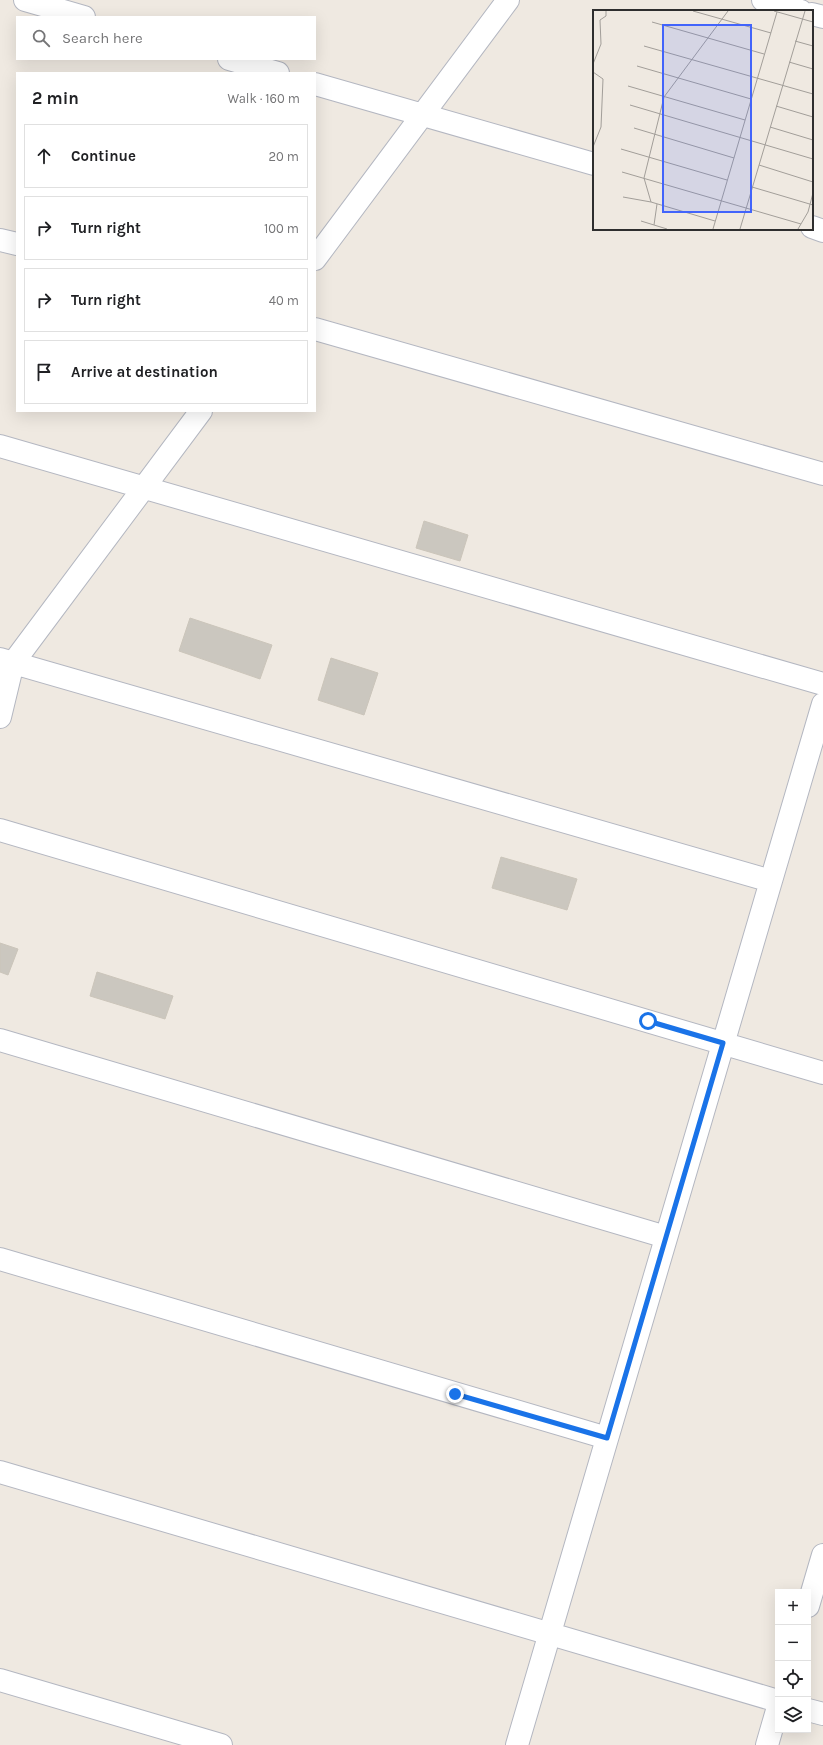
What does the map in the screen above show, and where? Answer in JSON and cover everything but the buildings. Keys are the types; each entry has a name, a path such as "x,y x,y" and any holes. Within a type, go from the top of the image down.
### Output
{"street":[{"path":"25,0 81,16"},
{"path":"316,258 508,0"},
{"path":"763,0 798,10"},
{"path":"813,14 823,17"},
{"path":"232,60 274,72"},
{"path":"316,84 593,164"},
{"path":"813,227 823,230"},
{"path":"0,240 16,244"},
{"path":"316,329 823,474"},
{"path":"0,717 7,661 200,412"},
{"path":"0,446 823,684"},
{"path":"7,661 771,881"},
{"path":"516,1745 823,704"},
{"path":"0,830 823,1073"},
{"path":"0,1040 666,1237"},
{"path":"0,1258 607,1438"},
{"path":"0,1472 775,1700"},
{"path":"811,1596 823,1555"},
{"path":"0,1680 221,1745"},
{"path":"811,1711 823,1714"},
{"path":"767,1745 775,1717"}],"route":[{"path":"455,1394 607,1438 723,1043 648,1021"}]}
